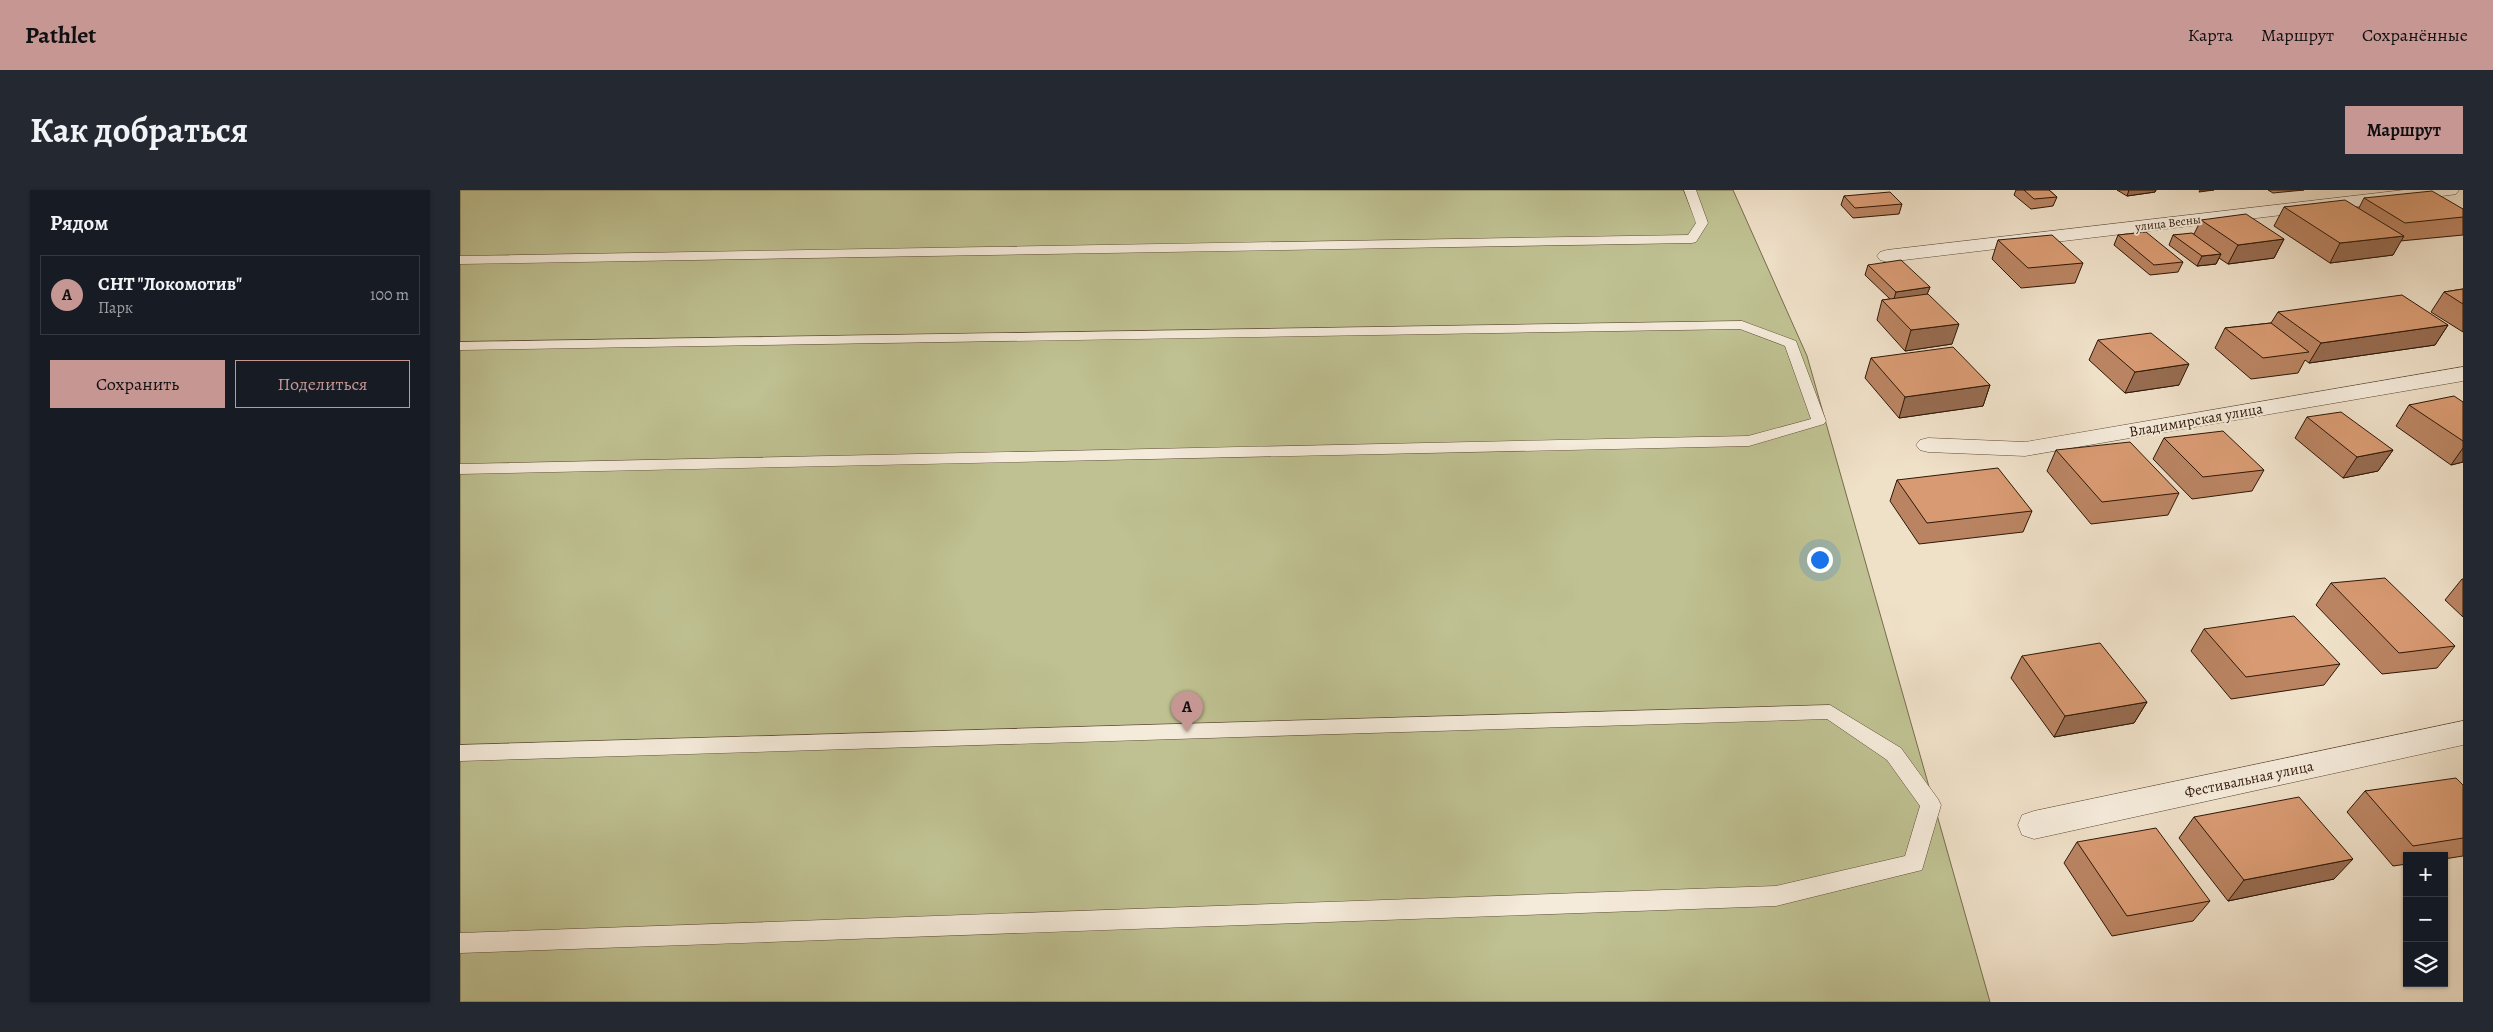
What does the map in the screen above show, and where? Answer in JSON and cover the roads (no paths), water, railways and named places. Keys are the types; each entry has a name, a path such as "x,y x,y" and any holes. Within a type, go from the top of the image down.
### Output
{"street":[{"path":"2449,190 2463,198"},
{"name":"улица Весны","path":"1887,256 2449,190"},
{"name":"Владимирская улица","path":"1928,445 2025,449 2463,374"},
{"name":"Фестивальная улица","path":"2034,825 2463,733"}],"lane":[{"path":"460,260 1692,239 1702,223 1690,190"},
{"path":"460,346 1742,325 1791,344 1819,421 1750,441 460,469"},
{"path":"460,752 1830,712 1894,754 1932,805 1914,863 1776,896 460,943"}],"place":[{"name":"СНТ \"Локомотив\"","path":"1187,732"}]}
